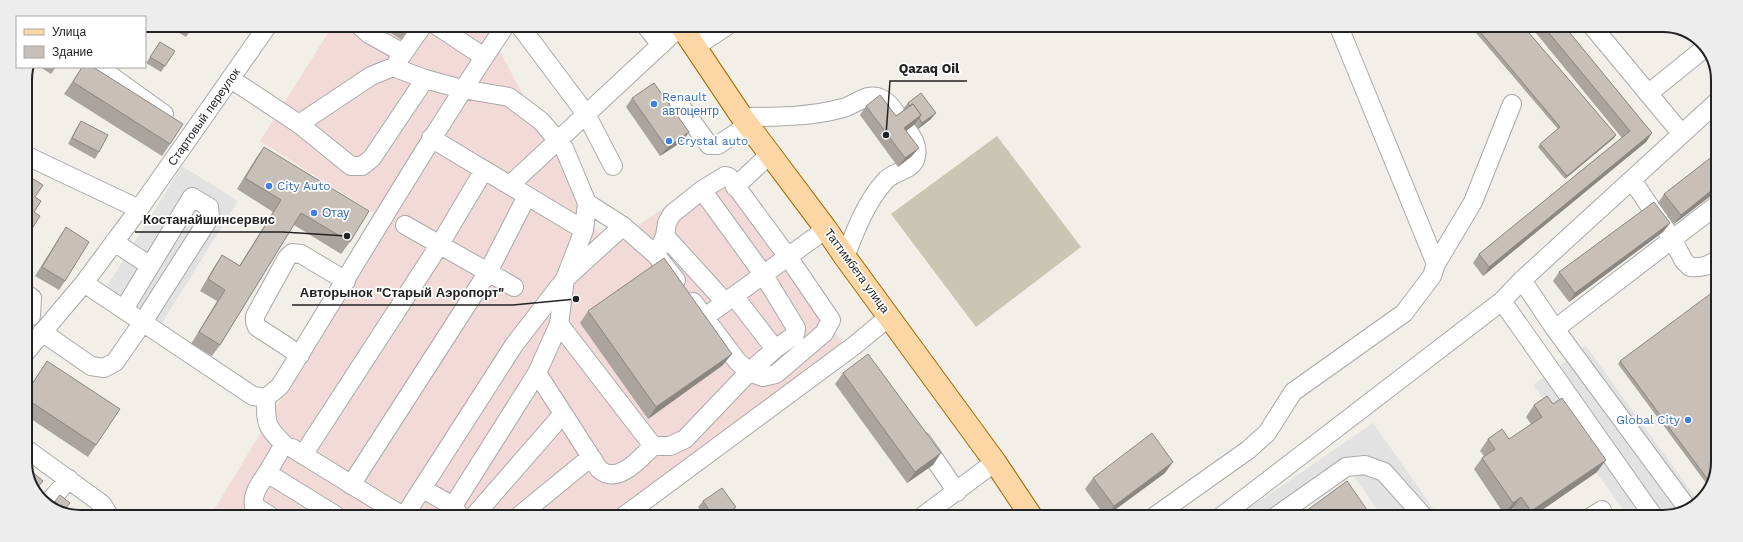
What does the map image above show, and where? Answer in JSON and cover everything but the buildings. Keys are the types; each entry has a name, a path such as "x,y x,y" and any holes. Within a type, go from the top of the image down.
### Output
{"main road":[{"name":"Таттимбета улица","path":"685,32 744,121 890,316 995,462 1027,510"}],"street":[{"name":"Стартовый переулок","path":"32,344 84,283 139,209 232,79 263,32"},
{"path":"367,32 398,60 425,79 509,97 541,121 564,148 587,204 584,230 565,279 559,324 537,373 457,510"},
{"path":"299,124 371,76 398,60 418,32"},
{"path":"446,32 484,57"},
{"path":"84,283 253,396 266,398 280,386 300,355 462,88 501,32"},
{"path":"524,32 586,114 613,166"},
{"path":"651,32 661,45"},
{"path":"510,186 675,32"},
{"path":"695,47 718,32"},
{"path":"1340,32 1436,264"},
{"path":"1597,32 1681,133"},
{"path":"1649,93 1701,51"},
{"path":"100,68 193,134"},
{"path":"232,79 299,124 350,166 362,166 372,158 425,79"},
{"path":"679,104 709,145 718,146 744,121 823,112 844,108 868,97 880,97 893,109 917,147 915,159 912,165 887,178 875,192 845,257"},
{"path":"1163,510 1248,450 1267,433 1275,423 1284,404 1293,392 1302,384 1404,313 1432,276 1436,264 1473,202 1512,104"},
{"path":"1230,510 1502,301 1522,280 1711,107"},
{"path":"431,138 584,230"},
{"path":"735,187 770,154"},
{"path":"32,158 139,209"},
{"path":"302,455 440,244 484,170"},
{"path":"587,204 623,226 656,255 705,317 737,361 749,372 763,377 776,374 824,332 831,320 788,256 729,177 725,176 702,190 672,214 667,222 665,236 656,255"},
{"path":"1632,180 1672,239 1684,261 1690,267 1699,268 1711,264"},
{"path":"537,373 600,470 611,474 620,473 630,467 653,446 670,446 684,439 749,372 775,349 791,339 797,332 763,274 702,190"},
{"path":"351,485 488,272 527,196"},
{"path":"32,318 45,330 91,366 104,368 115,362 143,322 210,217 209,207 192,197 149,265 124,309"},
{"path":"1555,329 1711,210"},
{"path":"405,225 514,287"},
{"path":"409,510 514,345 565,279 623,226"},
{"path":"705,317 826,229"},
{"path":"665,236 729,299 775,349"},
{"path":"114,242 149,265"},
{"path":"300,355 257,327 255,322 256,316 287,258 292,253 300,254 346,281"},
{"path":"1522,280 1555,329 1685,505"},
{"path":"1502,301 1649,510"},
{"path":"632,510 697,461 860,351 890,316"},
{"path":"559,324 653,446"},
{"path":"266,398 267,424 272,432 284,444 392,510"},
{"path":"479,510 564,414"},
{"path":"913,428 957,492"},
{"path":"684,439 697,461"},
{"path":"261,510 254,506 254,495 284,444"},
{"path":"32,453 102,504 106,510"},
{"path":"526,510 591,457"},
{"path":"932,510 995,462"},
{"path":"1284,510 1346,467 1365,465 1384,472 1418,510"},
{"path":"267,473 327,510"},
{"path":"51,500 69,479"},
{"path":"423,489 454,510"}],"shaded area":[{"path":"329,32 511,32 499,50 606,248 715,172 848,350 624,510 214,510 388,222 260,141"},
{"path":"997,136 1081,247 976,327 891,214"},
{"path":"182,166 238,201 162,323 106,288"},
{"path":"1586,346 1695,497 1687,504 1669,510 1623,510 1533,385"},
{"path":"1373,423 1434,510 1377,510 1351,472 1296,510 1247,510"}],"place":[{"name":"Renault автоцентр","path":"654,104"},
{"name":"Qazaq Oil","path":"886,135"},
{"name":"Crystal auto","path":"669,141"},
{"name":"City Auto","path":"269,186"},
{"name":"Отау","path":"314,213"},
{"name":"Костанайшинсервис","path":"347,236"},
{"name":"Авторынок \"Старый Аэропорт\"","path":"576,299"},
{"name":"Global City","path":"1688,420"}]}
